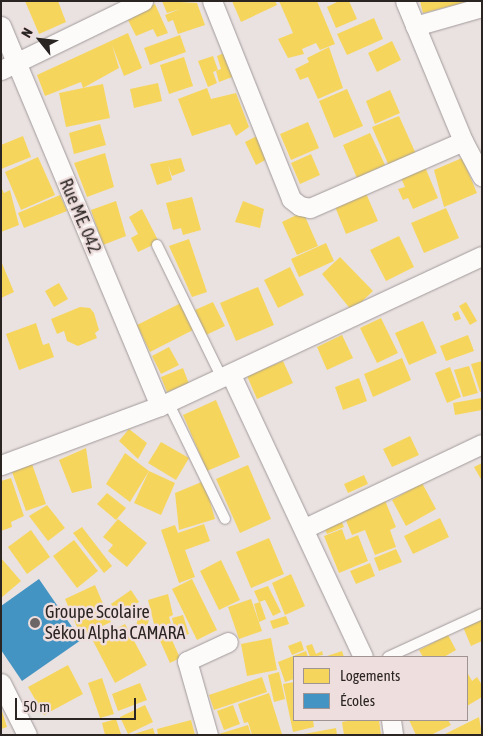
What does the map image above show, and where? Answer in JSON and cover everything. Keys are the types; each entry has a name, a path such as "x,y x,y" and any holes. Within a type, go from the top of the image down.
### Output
{"street":[{"path":"9,67 143,1"},
{"path":"212,1 291,199 300,206 310,208 463,141"},
{"path":"405,1 463,141 482,176"},
{"path":"415,26 482,6"},
{"name":"Rue ME. 042","path":"1,26 9,67 164,404"},
{"path":"1,465 164,404 482,256"},
{"path":"227,376 305,528 363,656"},
{"path":"305,528 482,444"},
{"path":"208,735 187,661 228,642"},
{"path":"1,683 27,735"},
{"path":"391,721 393,735"}],"lane":[{"path":"157,245 227,376"},
{"path":"164,404 225,519"},
{"path":"390,656 482,614"}],"building: Logements":[{"path":"25,1 58,1 66,22 39,34"},
{"path":"162,1 197,3 205,25 178,34 173,20 168,22 165,15 180,9 167,13"},
{"path":"232,1 275,1 277,5 241,22"},
{"path":"279,1 317,1 335,44 320,50 316,43 302,49 304,54 288,58 278,39 293,33"},
{"path":"339,1 349,1 357,19 336,28 327,7"},
{"path":"420,1 466,1 466,2 423,13"},
{"path":"155,4 168,33 157,37 153,29 136,36 128,20 133,18 132,15"},
{"path":"374,18 383,39 347,55 337,34"},
{"path":"128,33 142,68 124,76 112,45 119,68 83,88 81,82 45,96 37,75"},
{"path":"180,35 186,52 150,65 144,48"},
{"path":"392,41 401,60 377,72 368,53"},
{"path":"329,47 343,88 318,99 308,77 300,80 295,69 309,62 307,58"},
{"path":"227,52 235,76 219,82 216,71 221,69 217,56"},
{"path":"213,56 218,70 213,72 217,83 208,87 198,61"},
{"path":"184,57 193,86 169,94 160,65"},
{"path":"158,83 162,101 134,108 130,89"},
{"path":"103,84 110,118 66,127 59,93"},
{"path":"207,88 211,99 236,93 249,127 236,136 230,124 192,136 178,99"},
{"path":"347,89 363,126 334,138 319,101"},
{"path":"390,90 400,113 375,124 366,101"},
{"path":"399,116 416,154 389,166 372,127"},
{"path":"308,122 319,148 291,160 280,134"},
{"path":"100,124 106,145 74,154 69,133"},
{"path":"370,133 385,165 357,178 343,145"},
{"path":"259,135 271,157 256,165 245,142"},
{"path":"23,136 31,157 1,169 1,145"},
{"path":"105,153 114,187 87,197 74,163"},
{"path":"311,154 320,175 300,184 291,163"},
{"path":"38,157 55,195 21,210 5,172"},
{"path":"181,158 185,171 172,176 168,165 172,180 157,185 150,164"},
{"path":"462,158 477,193 444,207 434,170"},
{"path":"425,167 438,198 413,209 408,198 403,200 398,189 405,187 401,178"},
{"path":"1,187 4,193 10,190 19,225 1,232"},
{"path":"365,191 378,221 346,234 334,204"},
{"path":"60,195 67,211 24,228 18,213"},
{"path":"192,197 201,230 183,235 181,228 173,230 166,203"},
{"path":"116,201 126,236 103,245 91,210"},
{"path":"243,201 264,209 260,228 235,222"},
{"path":"446,208 459,238 424,253 411,223"},
{"path":"142,209 159,242 138,252 131,238 138,234 129,217"},
{"path":"303,212 318,246 297,255 282,222"},
{"path":"399,236 414,267 386,281 370,250"},
{"path":"189,239 207,292 192,297 169,246"},
{"path":"326,243 334,261 299,277 291,259"},
{"path":"340,257 373,291 352,311 322,274"},
{"path":"1,261 14,292 1,298"},
{"path":"290,267 304,295 278,308 264,280"},
{"path":"59,283 68,299 54,307 45,291"},
{"path":"258,287 274,325 236,341 220,303"},
{"path":"213,302 225,326 206,335 195,310"},
{"path":"466,302 477,321 470,325 459,306"},
{"path":"181,303 195,329 150,352 137,325"},
{"path":"80,307 90,308 94,313 99,330 95,333 97,338 78,346 67,341 64,331 57,334 51,319"},
{"path":"458,311 461,319 455,321 452,314"},
{"path":"381,318 398,353 377,363 360,328"},
{"path":"423,321 437,353 409,365 395,333"},
{"path":"36,323 43,345 49,343 54,357 19,370 6,334"},
{"path":"342,335 353,358 327,370 317,347"},
{"path":"468,335 474,351 446,361 440,346"},
{"path":"169,347 179,365 161,374 152,356"},
{"path":"402,358 411,380 373,397 364,374"},
{"path":"283,361 293,383 257,399 247,376"},
{"path":"482,361 482,391 480,392 471,364"},
{"path":"469,366 478,393 463,397 454,370"},
{"path":"450,367 461,397 447,403 435,373"},
{"path":"183,368 189,384 167,392 161,377"},
{"path":"359,378 367,401 343,410 335,387"},
{"path":"481,398 482,410 455,415 453,403"},
{"path":"216,400 240,457 207,471 183,415"},
{"path":"129,429 147,443 138,459 119,441"},
{"path":"410,436 419,455 392,467 383,449"},
{"path":"161,442 189,458 176,480 148,463"},
{"path":"86,448 92,488 72,493 59,460"},
{"path":"125,453 149,471 130,502 106,484"},
{"path":"482,463 482,481 474,467"},
{"path":"32,464 46,504 26,511 12,472"},
{"path":"248,465 271,519 240,533 216,479"},
{"path":"149,471 175,483 161,515 134,503"},
{"path":"364,475 368,484 348,493 344,484"},
{"path":"11,478 24,516 11,522 12,527 1,531 1,481"},
{"path":"204,481 215,519 179,530 175,493"},
{"path":"422,483 436,509 406,526 392,500"},
{"path":"107,493 126,508 116,520 97,504"},
{"path":"384,498 396,527 390,530 396,547 375,555 365,530 352,535 345,518"},
{"path":"47,505 65,528 48,541 29,516"},
{"path":"339,515 344,527 327,534 322,522"},
{"path":"440,518 449,537 413,554 404,536"},
{"path":"118,519 147,543 127,567 108,551 113,545 103,537"},
{"path":"204,524 210,541 185,550 195,577 179,583 161,530 175,525 178,533"},
{"path":"82,527 112,566 104,573 73,533"},
{"path":"342,529 346,540 358,535 368,561 339,573 324,536"},
{"path":"31,530 50,557 27,574 8,547"},
{"path":"269,538 284,574 251,588 236,552"},
{"path":"74,540 98,571 77,588 53,556"},
{"path":"396,549 402,562 379,571 374,558"},
{"path":"1,558 21,581 1,598"},
{"path":"221,560 240,600 219,610 200,571"},
{"path":"370,563 375,576 356,584 350,571"},
{"path":"291,574 305,606 285,615 272,583"},
{"path":"192,579 217,630 197,640 172,589"},
{"path":"95,585 111,622 81,636 65,599"},
{"path":"268,586 281,612 273,616 265,600 259,602 254,591"},
{"path":"131,590 139,602 119,615 111,604"},
{"path":"168,594 173,615 169,617 171,624 155,628 148,600"},
{"path":"251,599 262,631 239,639 228,607"},
{"path":"260,602 266,619 259,622 254,604"},
{"path":"139,612 150,613 147,629 136,627"},
{"path":"183,615 189,634 177,638 172,618"},
{"path":"286,616 289,624 273,629 270,621"},
{"path":"482,620 482,641 471,646 463,627"},
{"path":"125,624 147,665 115,683 93,641"},
{"path":"167,629 180,658 170,663 157,634"},
{"path":"448,635 456,650 446,656 422,656 419,650"},
{"path":"271,638 277,670 247,676 241,644"},
{"path":"301,641 304,650 292,655 288,646"},
{"path":"312,644 316,654 322,651 323,655 310,656 306,646"},
{"path":"306,651 308,656 293,656"},
{"path":"342,651 344,656 327,656"},
{"path":"293,656 293,679 285,682 278,662"},
{"path":"68,665 83,694 44,715 28,687"},
{"path":"279,672 285,699 274,702 268,675"},
{"path":"468,674 472,681 477,677 482,685 482,697 468,705"},
{"path":"262,677 267,692 214,710 209,695"},
{"path":"102,678 114,714 100,718 88,683"},
{"path":"293,682 293,721 313,721 314,727 293,732 283,684"},
{"path":"140,683 147,700 118,711 112,694"},
{"path":"269,693 282,734 252,735 248,722 244,723 238,704"},
{"path":"145,705 153,722 128,734 120,717"},
{"path":"233,705 240,724 224,730 217,711"},
{"path":"1,708 7,727 1,729"},
{"path":"479,717 482,735 443,735"},
{"path":"116,719 121,734 105,735 102,723"},
{"path":"191,720 195,735 158,735 157,729"},
{"path":"379,721 381,735 344,735 342,722"},
{"path":"409,721 449,721 451,725 431,735 416,735"},
{"path":"248,725 251,735 219,735 219,734"},
{"path":"153,728 155,735 134,735 134,734"},
{"path":"336,728 337,735 304,735 304,734"}],"building: Écoles":[{"name":"Groupe Scolaire Sékou Alpha CAMARA","path":"39,579 81,640 22,681 1,650 1,606"}],"place":[{"name":"Groupe Scolaire Sékou Alpha CAMARA","path":"35,623"}]}
